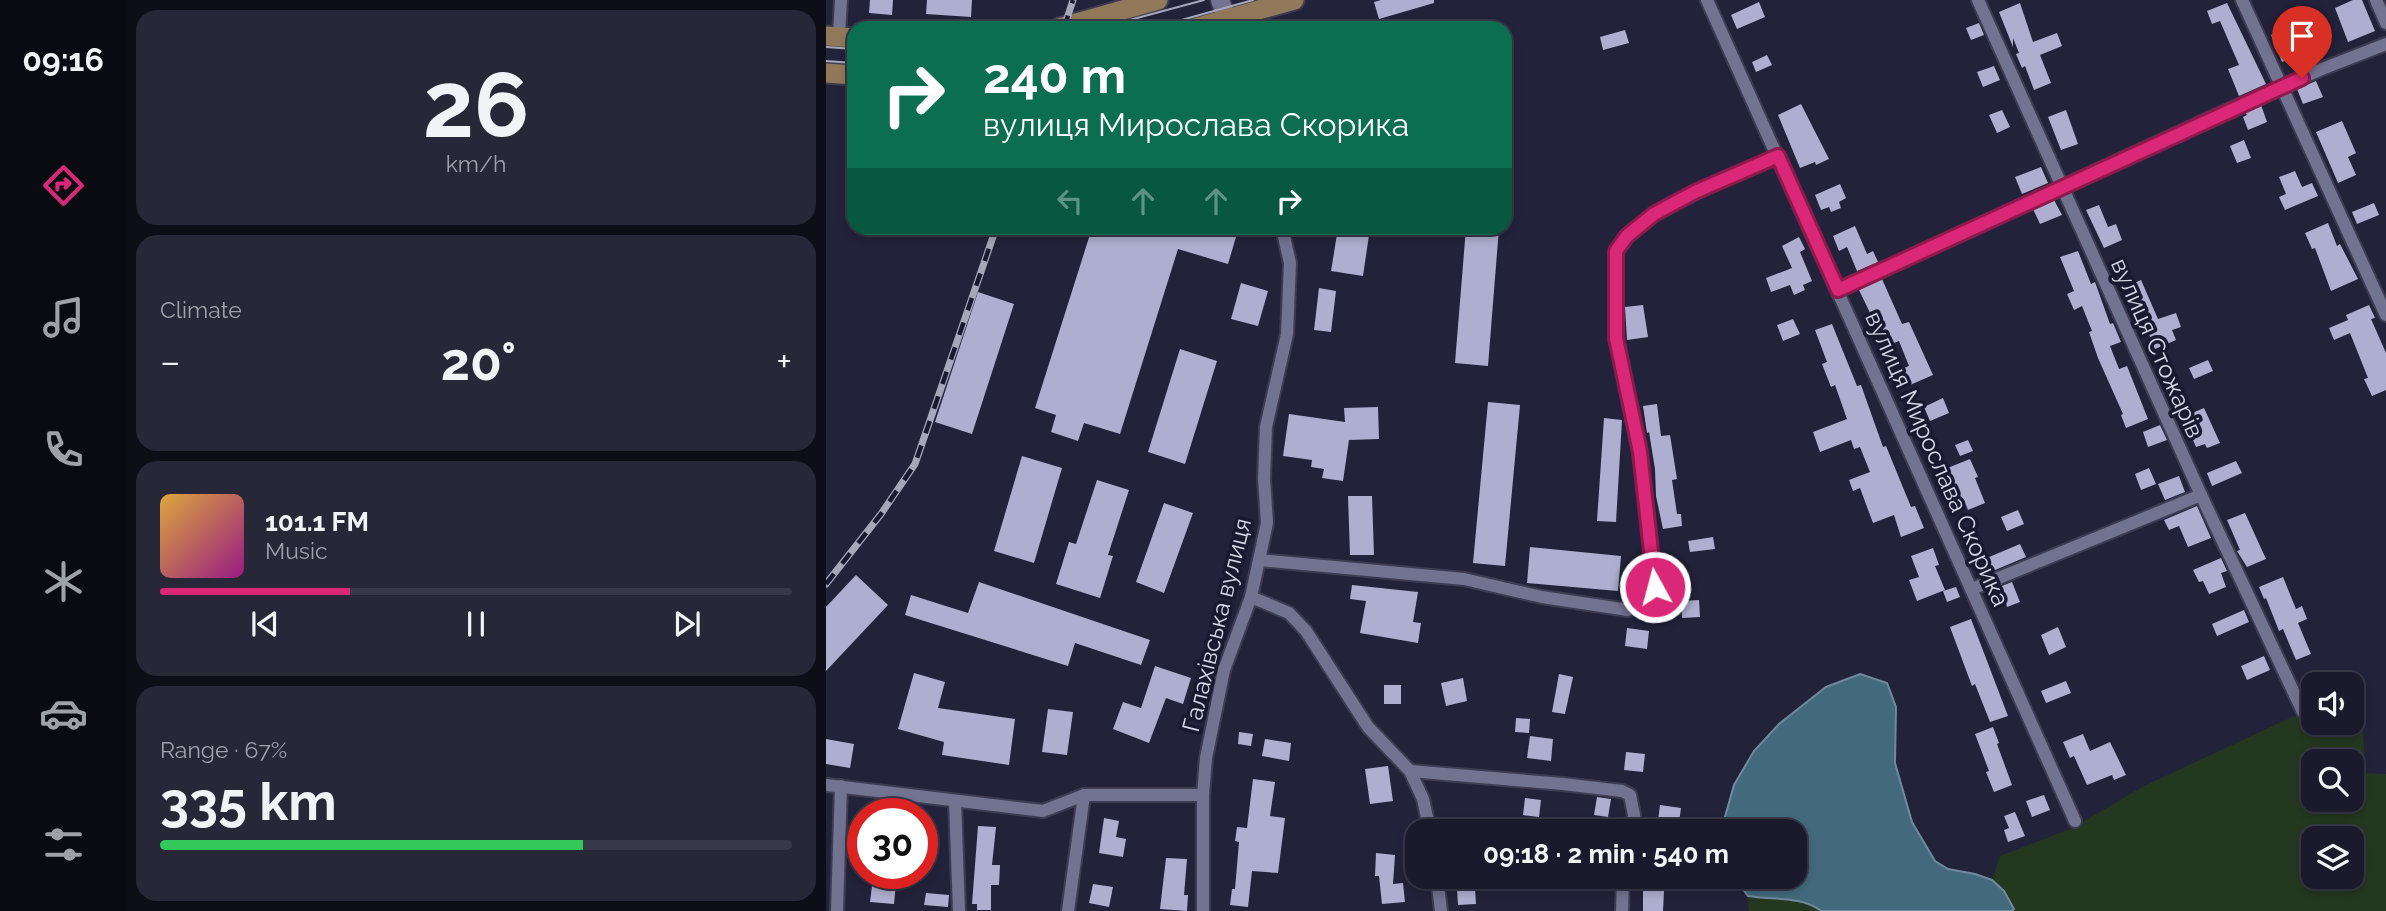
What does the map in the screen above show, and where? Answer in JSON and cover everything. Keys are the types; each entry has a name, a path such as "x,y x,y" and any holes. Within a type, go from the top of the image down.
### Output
{"main road":[{"path":"1084,21 1158,0"},
{"path":"1220,0 1228,21"},
{"path":"1237,21 1294,0"},
{"path":"826,73 847,74"}],"street":[{"path":"840,37 841,0"},
{"name":"вулиця Мирослава Скорика","path":"1707,0 2076,821"},
{"name":"вулиця Стожарів","path":"1978,0 2061,188 2301,710"},
{"path":"2242,0 2386,315"},
{"path":"2375,0 2386,23"},
{"path":"1838,290 2322,69 2386,44"},
{"path":"1259,559 1464,579 1542,597 1628,610 1646,603 1655,587 1640,452 1616,338 1616,251 1627,236 1654,214 1695,192 1778,156"},
{"name":"Галахівська вулиця","path":"1203,911 1203,795 1206,758 1224,670 1251,597 1267,523 1264,478 1266,427 1287,334 1290,263 1284,235"},
{"path":"1972,589 2201,495"},
{"path":"1251,597 1289,613 1306,631 1368,727 1410,771 1423,799 1427,819"},
{"path":"1410,771 1622,791 1630,795 1632,819"},
{"path":"826,785 1043,811 1084,795 1203,795"},
{"path":"837,911 841,786"},
{"path":"1068,911 1084,795"},
{"path":"956,801 959,911"},
{"path":"1438,889 1441,911"},
{"path":"1622,911 1623,889"}],"green space":[{"path":"2301,713 2301,735 2364,735 2365,773 2386,774 2386,911 2012,911 2014,908 2004,891 1992,880 2000,856 2073,828 2142,787"},
{"path":"1748,896 1796,901 1821,911 1749,911"}],"water":[{"path":"1860,674 1887,683 1896,707 1895,763 1912,822 1935,861 1948,869 1992,880 2004,891 2014,909 2012,911 1821,911 1796,901 1748,896 1743,889 1807,889 1807,819 1724,819 1734,785 1754,751 1779,724 1826,687"}],"building":[{"path":"870,0 893,0 892,15 869,13"},
{"path":"927,0 972,0 971,17 926,14"},
{"path":"1434,0 1434,3 1379,19 1374,2"},
{"path":"2353,0 2362,0 2375,31 2348,42 2335,8"},
{"path":"1759,2 1765,17 1737,29 1731,15"},
{"path":"2020,3 2033,42 2057,33 2062,46 2040,55 2051,83 2034,90 2025,66 2022,68 2016,54 2019,53 2013,38 2013,47 1999,12"},
{"path":"2227,3 2266,84 2239,96 2228,69 2239,65 2220,21 2212,24 2207,11"},
{"path":"2302,22 2313,49 2282,62 2271,35"},
{"path":"1979,23 1984,35 1971,40 1966,28"},
{"path":"1625,30 1629,43 1603,50 1600,37"},
{"path":"1767,55 1772,65 1756,72 1752,62"},
{"path":"1994,66 2000,80 1983,87 1977,72"},
{"path":"2316,81 2323,97 2303,104 2297,89"},
{"path":"1801,104 1829,159 1800,168 1778,115"},
{"path":"2261,105 2267,122 2248,130 2243,117 2247,115 2245,112"},
{"path":"2002,110 2010,127 1997,133 1989,115"},
{"path":"2066,110 2078,144 2061,150 2048,117"},
{"path":"2342,121 2356,153 2348,157 2356,175 2338,183 2316,132"},
{"path":"2244,140 2251,158 2237,163 2230,146"},
{"path":"2041,167 2048,183 2022,194 2015,177"},
{"path":"2295,171 2302,187 2312,183 2318,196 2285,210 2279,197 2286,194 2279,177"},
{"path":"1840,184 1846,198 1839,202 1841,208 1831,212 1829,207 1821,210 1815,195"},
{"path":"2054,200 2062,215 2040,224 2033,209"},
{"path":"2374,203 2379,215 2357,224 2352,212"},
{"path":"2099,205 2108,227 2116,224 2122,240 2104,248 2086,210"},
{"path":"2328,223 2337,246 2340,244 2358,279 2331,291 2315,248 2312,249 2305,233"},
{"path":"1855,226 1867,254 1873,251 1878,262 1857,271 1847,247 1839,251 1833,236"},
{"path":"1090,235 1236,237 1228,264 1178,249 1120,434 1084,423 1078,441 1051,432 1056,415 1035,408"},
{"path":"1337,235 1369,235 1363,276 1331,271"},
{"path":"1465,235 1498,235 1488,366 1455,363"},
{"path":"1799,237 1805,249 1800,252 1812,281 1803,285 1805,290 1794,295 1790,285 1771,292 1766,278 1792,268 1782,246"},
{"path":"2078,251 2091,284 2095,282 2110,324 2113,323 2121,342 2110,346 2119,369 2127,366 2148,419 2126,428 2121,415 2123,414 2098,358 2089,332 2092,331 2082,306 2074,310 2067,294 2074,291 2060,257"},
{"path":"1882,279 1902,324 1909,322 1933,375 1903,388 1896,371 1909,366 1899,341 1886,346 1859,290"},
{"path":"2141,280 2158,319 2176,313 2181,327 2172,330 2176,340 2155,349 2141,315 2135,318 2123,288"},
{"path":"1241,283 1268,291 1258,326 1231,319"},
{"path":"1319,288 1336,291 1331,332 1314,330"},
{"path":"978,292 1014,304 972,434 935,422"},
{"path":"1643,305 1648,337 1627,340 1625,307"},
{"path":"2369,305 2375,318 2371,319 2386,353 2386,390 2372,396 2364,379 2368,378 2350,333 2334,340 2329,328 2348,320 2346,315"},
{"path":"1793,319 1800,334 1783,341 1777,325"},
{"path":"1832,324 1857,386 1861,385 1883,447 1886,446 1911,507 1915,506 1924,528 1901,537 1894,515 1873,523 1860,488 1853,491 1849,480 1870,472 1860,447 1854,449 1851,440 1820,452 1813,432 1847,419 1835,385 1831,387 1822,364 1827,362 1815,330"},
{"path":"1180,349 1217,361 1185,464 1148,452"},
{"path":"2208,360 2213,371 2194,379 2189,368"},
{"path":"1943,398 1949,413 1930,421 1924,407"},
{"path":"1488,402 1520,405 1505,566 1473,563"},
{"path":"1657,404 1661,436 1670,435 1677,479 1672,480 1677,514 1681,514 1682,526 1663,529 1643,406"},
{"path":"1378,407 1379,439 1349,440 1343,481 1322,478 1324,469 1311,467 1312,460 1283,456 1289,414 1345,422 1344,408"},
{"path":"2204,408 2220,443 2207,448 2205,444 2196,447 2183,417"},
{"path":"1604,418 1622,420 1616,522 1597,521"},
{"path":"2160,425 2167,440 2148,447 2143,432"},
{"path":"1968,440 1973,451 1960,456 1955,445"},
{"path":"1022,456 1062,468 1034,563 994,551"},
{"path":"1970,459 1985,503 1968,510 1966,505 1954,510 1940,471"},
{"path":"2236,461 2242,473 2212,486 2207,473"},
{"path":"2149,468 2156,484 2141,490 2135,474"},
{"path":"2179,476 2185,492 2165,500 2158,484"},
{"path":"1097,480 1129,490 1108,555 1113,556 1100,598 1056,584 1069,542 1076,544"},
{"path":"1348,496 1372,496 1374,555 1350,555"},
{"path":"1164,503 1193,513 1164,593 1136,582"},
{"path":"2197,506 2211,538 2188,547 2179,526 2169,530 2164,520"},
{"path":"2018,510 2024,524 2007,531 2001,517"},
{"path":"2245,513 2266,559 2247,567 2237,551 2240,550 2227,520"},
{"path":"1713,537 1715,549 1690,552 1688,541"},
{"path":"2020,544 2026,557 1988,573 1982,560"},
{"path":"1530,547 1621,556 1618,591 1527,583"},
{"path":"1933,548 1939,565 1935,566 1945,590 1917,601 1909,580 1919,577 1911,556"},
{"path":"2221,558 2227,571 2221,573 2226,587 2209,594 2203,581 2199,582 2193,570"},
{"path":"1679,565 1682,586 1663,588 1662,567"},
{"path":"856,575 888,605 826,671 826,607"},
{"path":"2283,577 2296,609 2302,606 2307,619 2298,623 2311,654 2296,660 2283,629 2279,631 2259,587"},
{"path":"979,582 1150,640 1141,665 1075,643 1068,666 905,615 911,595 968,613"},
{"path":"2012,582 2020,602 2007,607 2006,603 2000,606 1994,589"},
{"path":"1352,585 1418,592 1413,622 1421,623 1418,643 1360,633 1366,601 1350,599"},
{"path":"1956,587 1960,597 1947,602 1943,591"},
{"path":"1699,600 1700,617 1682,618 1681,601"},
{"path":"2244,610 2249,622 2217,636 2212,624"},
{"path":"1971,619 2008,716 1990,722 1975,684 1972,686 1950,627"},
{"path":"2058,627 2066,647 2049,655 2041,635"},
{"path":"1627,628 1649,631 1647,649 1625,646"},
{"path":"2264,656 2270,670 2247,680 2241,666"},
{"path":"1155,666 1191,678 1183,704 1166,698 1149,743 1113,729 1123,702 1141,708"},
{"path":"914,673 945,682 938,708 1015,719 1009,765 942,755 944,742 898,729"},
{"path":"1559,674 1573,677 1565,714 1552,712"},
{"path":"1463,678 1467,701 1446,706 1441,683"},
{"path":"2066,681 2071,693 2046,703 2041,691"},
{"path":"1384,685 1401,685 1401,704 1384,704"},
{"path":"1048,709 1073,712 1067,755 1042,752"},
{"path":"1516,718 1530,719 1529,733 1515,732"},
{"path":"1993,727 2012,785 1994,792 1975,734"},
{"path":"1239,732 1253,734 1251,746 1238,744"},
{"path":"2083,734 2090,751 2110,742 2126,775 2114,780 2112,775 2087,785 2074,756 2070,758 2063,742"},
{"path":"1530,736 1553,739 1551,761 1527,758"},
{"path":"826,739 854,744 850,768 826,764"},
{"path":"1265,739 1291,743 1289,761 1262,756"},
{"path":"1626,752 1645,754 1643,772 1624,770"},
{"path":"1388,766 1393,801 1370,804 1365,769"},
{"path":"1253,779 1275,782 1270,816 1285,818 1278,873 1252,871 1248,907 1230,905 1232,889 1235,889 1239,842 1235,841 1237,827 1247,828"},
{"path":"2044,795 2050,810 2032,817 2026,801"},
{"path":"1597,797 1611,799 1608,817 1594,815"},
{"path":"1525,798 1541,800 1539,817 1523,815"},
{"path":"1660,805 1681,808 1680,819 1658,819"},
{"path":"2015,812 2025,836 2008,842 2004,830 2009,828 2004,816"},
{"path":"1104,818 1119,821 1116,837 1126,839 1123,857 1099,853"},
{"path":"978,826 996,827 992,865 1000,865 999,885 991,885 991,910 977,910 977,904 972,904"},
{"path":"1376,853 1395,855 1393,884 1403,883 1405,902 1382,904 1379,876 1375,876"},
{"path":"1166,858 1187,859 1184,895 1188,895 1187,911 1160,909"},
{"path":"1093,884 1113,887 1109,907 1089,903"},
{"path":"872,889 895,889 894,904 870,902"},
{"path":"1457,889 1475,889 1476,904 1458,905"},
{"path":"1643,890 1664,891 1663,911 1643,911"},
{"path":"926,893 949,895 948,907 924,905"}],"tram line":[{"path":"1126,21 1204,0"},
{"path":"1178,21 1253,0"},
{"path":"826,47 847,48"},
{"path":"826,61 847,62"}],"railway":[{"path":"1066,21 1073,0"},
{"path":"826,584 881,514 915,464 994,235"}],"route":[{"path":"1655,587 1640,452 1616,338 1615,275 1616,251 1621,243 1654,214 1695,192 1778,156 1838,290 2302,78"}]}
